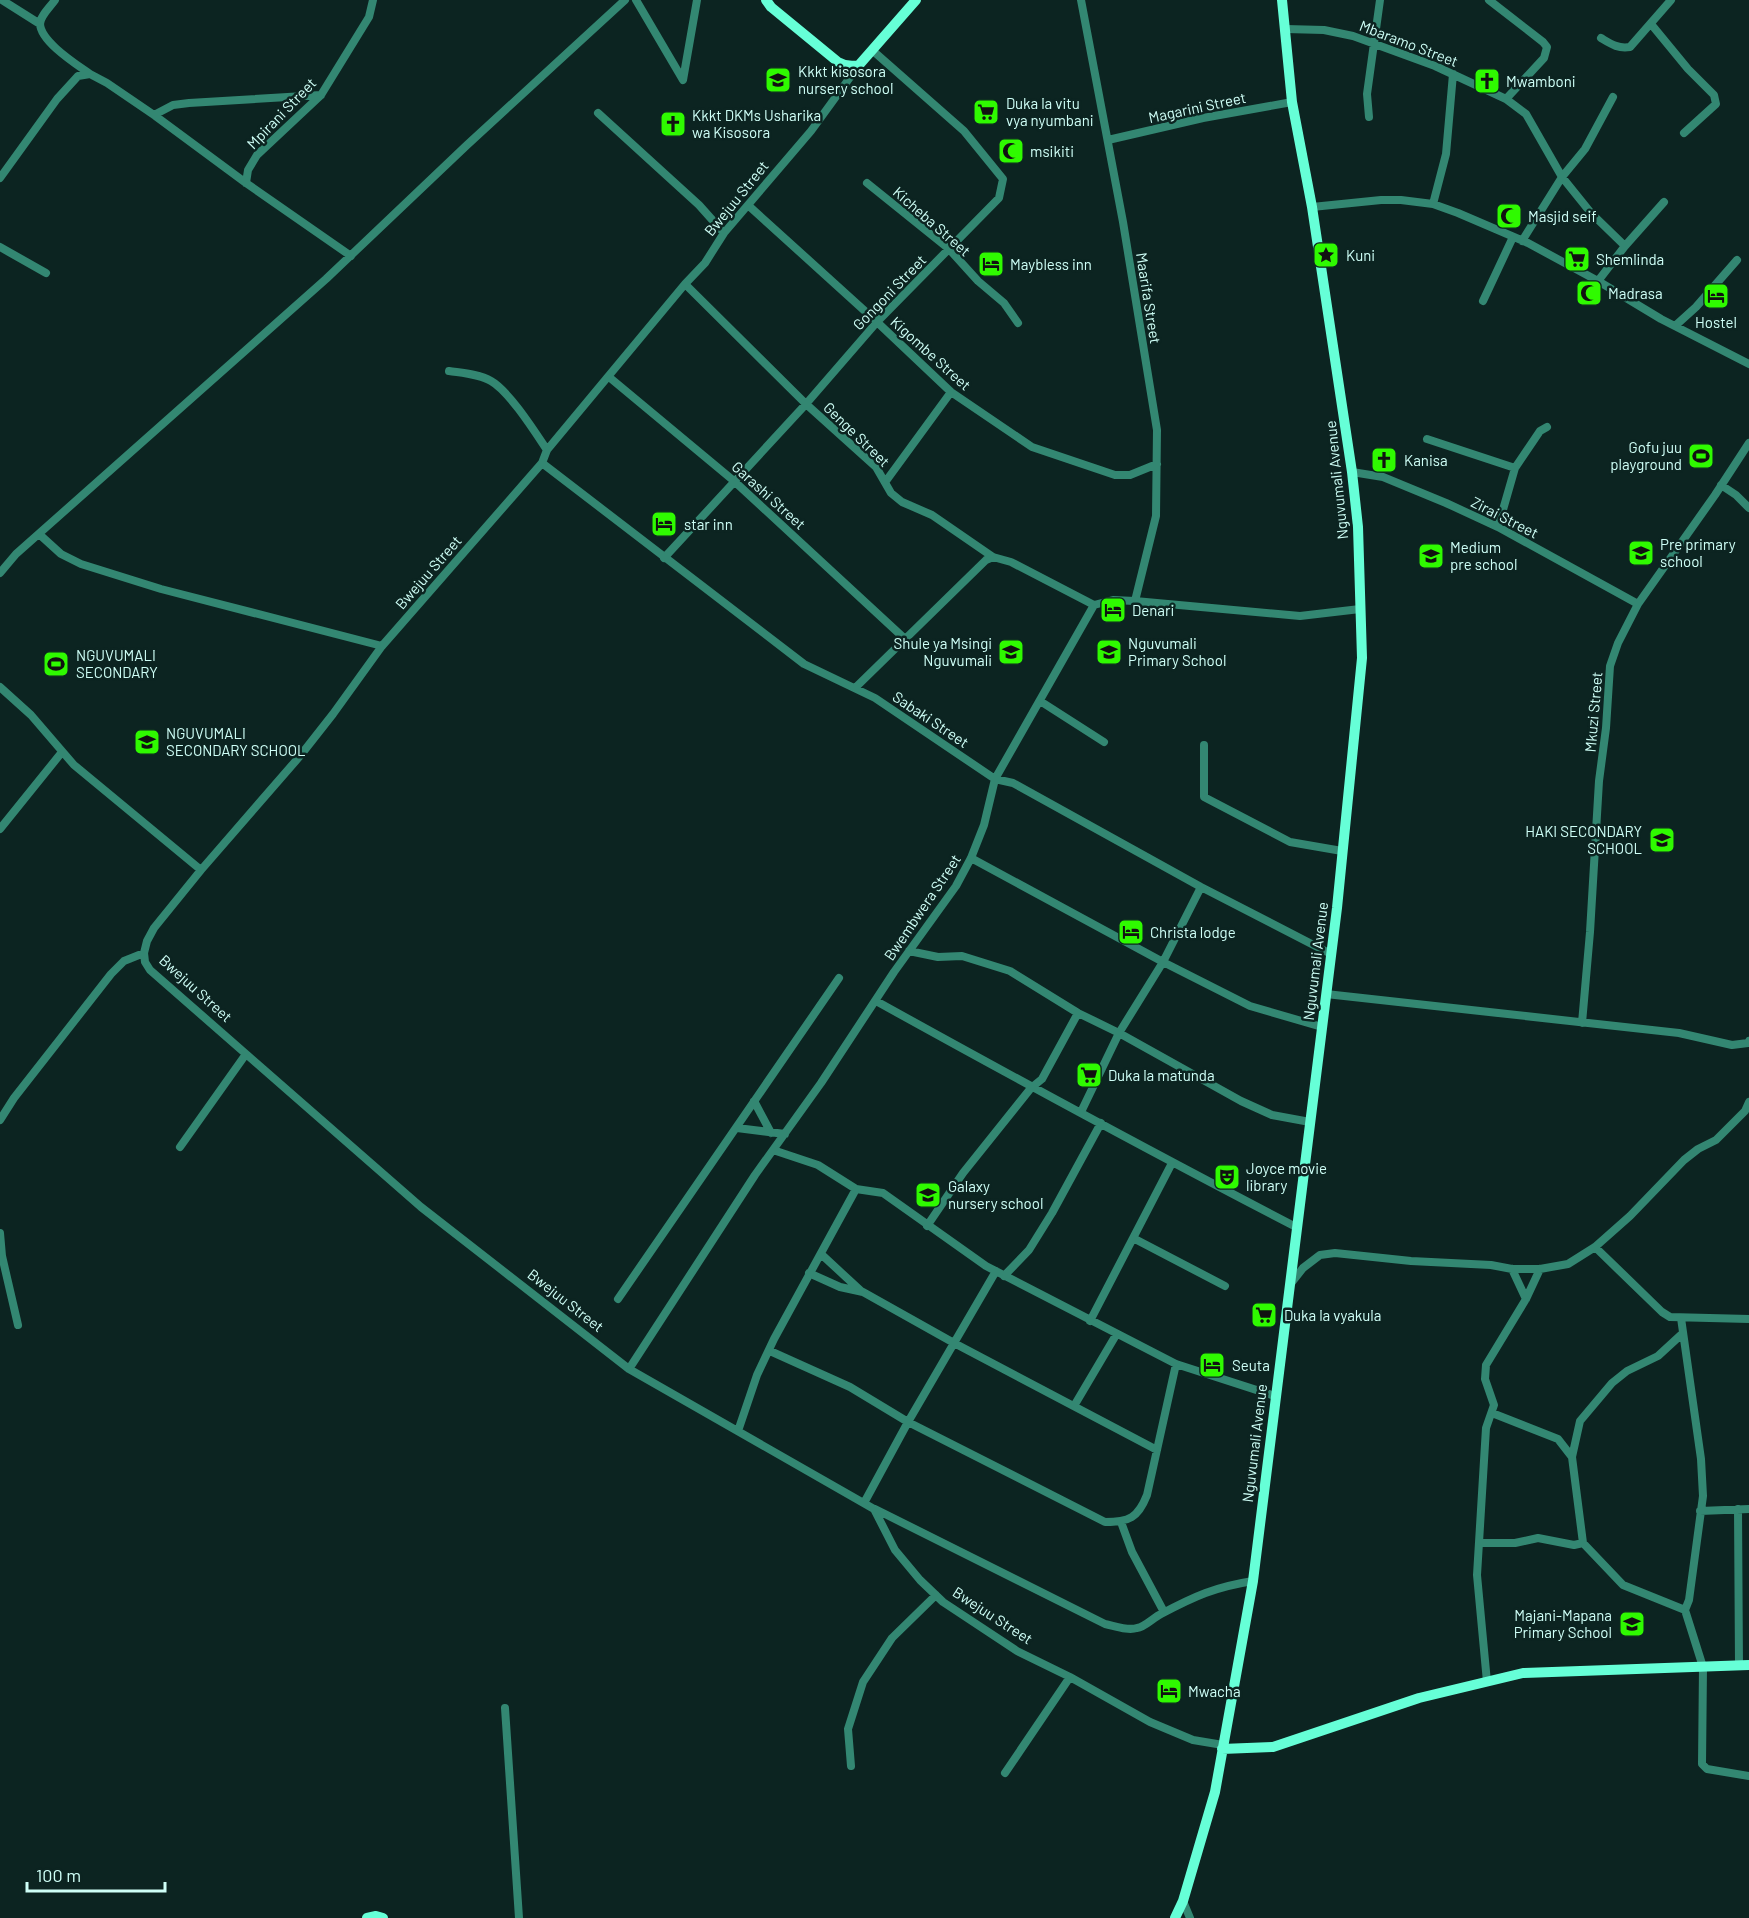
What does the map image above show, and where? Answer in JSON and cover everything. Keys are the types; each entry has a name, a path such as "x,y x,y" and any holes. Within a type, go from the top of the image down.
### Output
{"street":[{"path":"2,0 40,24"},
{"path":"55,0 41,19 40,24 43,33 53,46 351,256"},
{"name":"Mpirani Street","path":"246,183 248,170 257,155 321,95 369,17 373,0"},
{"path":"0,573 16,554 351,256 467,145 625,0"},
{"path":"636,0 683,80 697,0"},
{"path":"766,0 771,7 838,62 845,66 859,65"},
{"name":"Bwejuu Street","path":"916,0 859,65 811,131 724,233 705,263 547,450 542,463 382,646 300,756 154,928 147,941 145,962 150,969 421,1207 629,1369 874,1509 895,1550 920,1580 943,1602 1017,1651 1070,1677 1150,1722 1193,1740 1223,1747"},
{"name":"Maarifa Street","path":"1081,0 1108,140 1157,430 1156,516 1135,601"},
{"name":"Nguvumali Avenue","path":"1175,1918 1183,1901 1215,1792 1253,1581 1331,954 1362,658 1358,527 1353,472 1312,207 1292,102 1282,0"},
{"path":"1369,117 1367,94 1380,0"},
{"path":"1490,0 1547,47 1544,58 1506,99"},
{"path":"1600,38 1613,46 1630,47 1671,0"},
{"path":"1651,24 1688,69 1714,95 1716,104 1684,133"},
{"name":"Mbaramo Street","path":"1286,29 1324,30 1353,36 1416,58 1506,99 1526,114 1562,177 1591,213 1624,246"},
{"name":"Gongoni Street","path":"664,558 806,404 877,322 999,198 1003,179 964,131 872,50"},
{"path":"0,178 64,91 78,76 90,74"},
{"path":"1433,204 1446,154 1453,74"},
{"path":"154,115 173,105 189,103 321,95"},
{"path":"1522,241 1562,177 1585,149 1613,97"},
{"name":"Magarini Street","path":"1108,140 1203,118 1292,102"},
{"path":"598,113 699,205 724,233"},
{"name":"Kicheba Street","path":"867,183 949,249 978,281 1004,303 1018,323"},
{"path":"1312,207 1382,200 1433,204 1522,241 1598,281 1675,326 1749,364"},
{"path":"1598,281 1624,246 1664,202"},
{"name":"Kigombe Street","path":"749,206 951,392 1032,447 1115,475 1130,475 1157,464"},
{"path":"1484,301 1513,237"},
{"path":"0,247 46,273"},
{"path":"1675,326 1696,307 1737,260"},
{"name":"Genge Street","path":"685,284 806,404 876,467 886,481 891,494 902,502 932,515 993,556 1011,562 1094,605"},
{"path":"449,370 489,379 528,420 547,450"},
{"name":"Garashi Street","path":"609,377 734,482 905,639"},
{"path":"886,481 951,392"},
{"path":"1498,527 1515,468 1540,431 1546,428"},
{"path":"1427,439 1515,468"},
{"name":"Mkuzi Street","path":"1582,1023 1599,781 1606,728 1610,666 1618,643 1638,604 1749,443"},
{"name":"Sabaki Street","path":"542,463 804,664 875,698 995,779 1013,783 1201,887 1331,954"},
{"name":"Zirai Street","path":"1353,472 1383,477 1446,502 1498,527 1638,604"},
{"path":"1721,485 1736,495 1748,508"},
{"path":"39,534 61,554 81,564 161,589 382,646"},
{"path":"855,688 986,560 993,556"},
{"path":"1094,605 1113,600 1135,601 1300,616 1360,609"},
{"name":"Bwembwera Street","path":"629,1369 712,1239 956,886 971,858 984,825 995,779 1094,605"},
{"path":"0,687 31,715 74,765 201,870"},
{"path":"1040,701 1104,742"},
{"path":"1204,746 1202,780 1204,797 1290,842 1342,851"},
{"path":"0,829 62,752"},
{"path":"971,858 1162,962 1250,1006 1322,1027"},
{"path":"1081,1112 1119,1033 1162,962 1201,887"},
{"path":"909,951 938,957 962,956 1010,971 1078,1013 1119,1033 1241,1101 1272,1115 1310,1122"},
{"path":"0,1120 14,1098 111,974 124,961 144,954"},
{"path":"618,1299 840,978"},
{"path":"1326,994 1678,1033 1732,1045 1748,1044"},
{"path":"876,1001 1031,1088 1081,1112 1172,1163 1296,1227"},
{"path":"927,1226 963,1173 1031,1088 1042,1079 1078,1013"},
{"path":"180,1147 246,1054"},
{"path":"754,1101 771,1132"},
{"path":"1289,1285 1303,1268 1320,1255 1335,1253 1411,1262 1491,1265 1512,1269 1540,1269 1568,1264 1595,1247 1630,1216 1684,1160 1698,1149 1716,1140 1745,1111 1749,1102"},
{"path":"1004,1276 1029,1250 1101,1123"},
{"path":"737,1128 785,1134"},
{"path":"773,1150 818,1166 856,1189 883,1193 927,1226 1004,1276 1116,1335 1176,1364 1275,1396"},
{"path":"1090,1321 1172,1163"},
{"path":"738,1431 757,1375 774,1338 856,1189"},
{"path":"0,1233 2,1256 18,1325"},
{"path":"1133,1238 1225,1286"},
{"path":"1595,1247 1662,1312 1670,1317 1749,1319"},
{"path":"821,1254 862,1292 1157,1450"},
{"path":"1512,1269 1526,1299"},
{"path":"1486,1682 1477,1575 1486,1428 1492,1413 1492,1397 1485,1379 1486,1365 1526,1299 1540,1269"},
{"path":"864,1503 908,1422 996,1271"},
{"path":"809,1274 840,1287 862,1292"},
{"path":"1681,1318 1701,1459 1703,1496 1689,1600 1685,1610 1703,1667 1702,1764 1707,1769 1749,1776"},
{"path":"1683,1332 1658,1356 1627,1371 1612,1383 1580,1422 1572,1457 1583,1543 1623,1585 1685,1610"},
{"path":"1074,1406 1116,1335"},
{"path":"770,1351 850,1387 908,1422 1105,1522 1121,1522 1142,1509 1176,1364"},
{"path":"1492,1413 1558,1439 1572,1457"},
{"path":"874,1509 1105,1624 1138,1628 1164,1612 1215,1588 1253,1581"},
{"path":"1223,1747 1273,1747 1419,1698 1523,1673 1744,1665 1738,1509"},
{"path":"1701,1511 1749,1509"},
{"path":"1121,1522 1132,1552 1164,1612"},
{"path":"1479,1543 1515,1543 1538,1538 1574,1545 1583,1543"},
{"path":"851,1766 848,1730 863,1682 892,1638 936,1595"},
{"path":"1005,1773 1070,1677"},
{"path":"505,1708 519,1918"},
{"path":"1183,1901 1191,1918"},
{"path":"367,1918 376,1916 383,1918"}],"place":[{"name":"Kkkt kisosora nursery school","path":"778,80"},
{"name":"Mwamboni","path":"1487,81"},
{"name":"Duka la vitu vya nyumbani","path":"986,112"},
{"name":"Kkkt DKMs Usharika wa Kisosora","path":"673,124"},
{"name":"msikiti","path":"1011,151"},
{"name":"Masjid seif","path":"1509,216"},
{"name":"Kuni","path":"1326,255"},
{"name":"Shemlinda","path":"1577,259"},
{"name":"Maybless inn","path":"991,264"},
{"name":"Madrasa","path":"1589,293"},
{"name":"Hostel","path":"1716,296"},
{"name":"Gofu juu playground","path":"1701,456"},
{"name":"Kanisa","path":"1384,460"},
{"name":"star inn","path":"664,524"},
{"name":"Pre primary school","path":"1641,553"},
{"name":"Medium pre school","path":"1431,556"},
{"name":"Denari","path":"1113,610"},
{"name":"Shule ya Msingi Nguvumali","path":"1011,652"},
{"name":"Nguvumali Primary School","path":"1109,652"},
{"name":"NGUVUMALI SECONDARY","path":"56,664"},
{"name":"NGUVUMALI SECONDARY SCHOOL","path":"147,742"},
{"name":"HAKI SECONDARY SCHOOL","path":"1662,840"},
{"name":"Christa lodge","path":"1131,932"},
{"name":"Duka la matunda","path":"1089,1075"},
{"name":"Joyce movie library","path":"1227,1177"},
{"name":"Galaxy nursery school","path":"928,1195"},
{"name":"Duka la vyakula","path":"1264,1315"},
{"name":"Seuta","path":"1212,1365"},
{"name":"Majani-Mapana Primary School","path":"1632,1624"},
{"name":"Mwacha","path":"1169,1691"}]}
